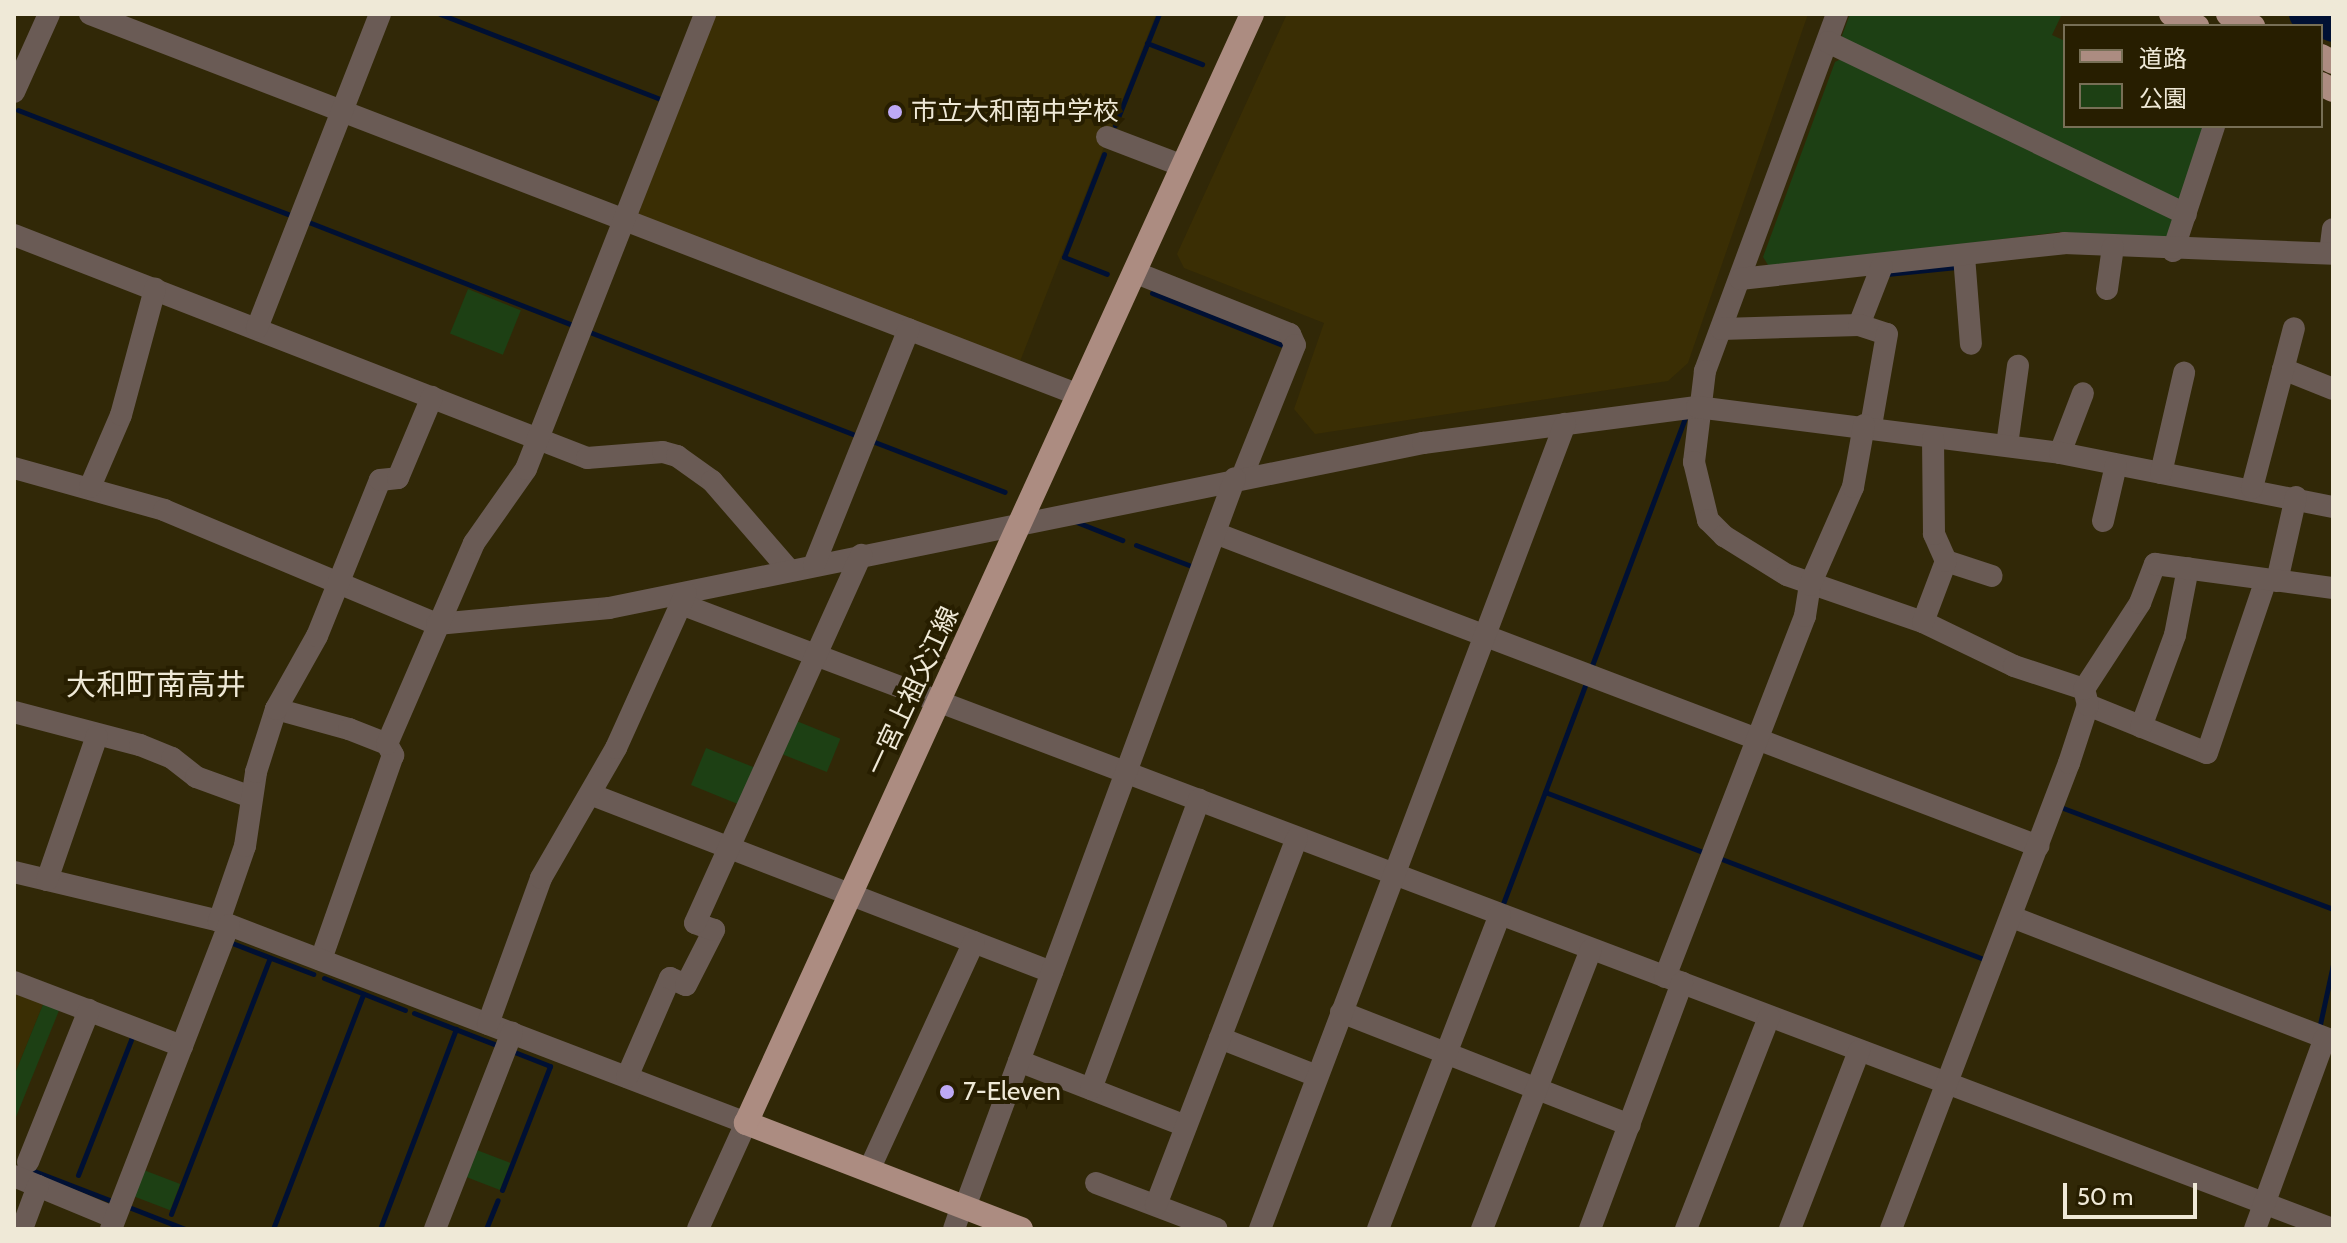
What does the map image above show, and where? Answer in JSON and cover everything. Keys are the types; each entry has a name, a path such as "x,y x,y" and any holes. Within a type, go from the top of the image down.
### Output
{"main road":[{"name":"一宮上祖父江線","path":"746,1123 1252,14"},
{"path":"2171,14 2193,24"},
{"path":"746,1123 869,1170 960,1214 1021,1229"}],"street":[{"path":"14,92 49,14"},
{"path":"90,14 341,114 1079,395"},
{"path":"257,328 380,14"},
{"path":"387,744 474,543 526,469 705,14"},
{"path":"1837,14 1721,329 1697,407 1694,462 1708,520 1752,555 1810,585 1923,622 2086,697 2141,727 2207,753 2272,580 2296,497"},
{"path":"1828,42 2186,214"},
{"path":"2173,251 2213,128"},
{"path":"1107,137 1183,166"},
{"path":"1740,279 1882,266 2064,243 2173,251 2331,253 2333,229"},
{"path":"14,235 587,458 663,452 677,456 712,481 789,570"},
{"path":"2107,289 2113,247"},
{"path":"1964,256 1971,344"},
{"path":"1859,325 1882,266"},
{"path":"960,1214 1215,533 1295,345 1290,334 1134,272"},
{"path":"90,487 121,415 155,289"},
{"path":"1597,1227 1673,980 1755,741 1805,616 1810,585 1853,487 1887,334 1859,325 1721,329"},
{"path":"2252,488 2294,328"},
{"path":"814,565 909,329"},
{"path":"2007,445 2018,366"},
{"path":"2283,369 2333,389"},
{"path":"2161,473 2184,373"},
{"path":"2060,453 2083,393"},
{"path":"89,1010 21,1169 38,1186 117,1214 182,1046 224,923 245,846 251,797 276,709 340,584 380,480 398,478 432,397"},
{"path":"14,468 164,510 437,624 684,598 789,570 1423,443 1697,407 1868,426 1933,439 2060,453 2252,488 2333,507"},
{"path":"1260,1229 1565,424"},
{"path":"1923,622 1946,561 1934,534 1933,439"},
{"path":"2103,521 2116,465"},
{"path":"1215,533 1755,741 2038,846"},
{"path":"627,1077 670,978 686,985 714,930 695,923 861,555"},
{"path":"1946,561 1992,576"},
{"path":"1891,1229 2012,917 2086,697 2140,603 2155,564 2333,588"},
{"path":"2141,727 2175,635 2188,568"},
{"path":"684,598 817,655 2332,1229"},
{"path":"488,1024 541,878 590,794 684,598"},
{"path":"276,709 387,744 393,755 321,960"},
{"path":"16,717 172,758 196,777 251,797"},
{"path":"47,880 97,736"},
{"path":"590,794 1052,972"},
{"path":"1091,1089 1199,800"},
{"path":"1156,1205 1297,838"},
{"path":"14,872 224,923 746,1123 698,1229"},
{"path":"1378,1229 1500,915"},
{"path":"2012,917 2329,1040 2255,1229"},
{"path":"869,1170 974,942"},
{"path":"1482,1229 1591,949"},
{"path":"14,982 182,1046"},
{"path":"1341,1012 1630,1125"},
{"path":"1686,1229 1769,1017"},
{"path":"435,1229 512,1033"},
{"path":"1220,1038 1317,1076"},
{"path":"1790,1229 1859,1051"},
{"path":"1019,1061 1186,1126"},
{"path":"1096,1183 1217,1229"},
{"path":"22,1229 38,1186"}],"shaded area":[{"name":"市立大和南中学校","path":"711,14 1156,14 1019,364 637,218"},
{"path":"1287,14 1808,14 1688,363 1668,381 1315,434 1294,409 1324,323 1184,268 1177,254"},
{"path":"14,991 44,1002 14,1076"}],"green space":[{"path":"1850,14 2062,14 2052,35 2063,40 2063,128 2209,128 2183,204 1840,41"},
{"path":"1843,58 2172,216 2176,222 2165,240 2060,232 1770,268 1763,257 1835,62"},
{"path":"468,289 521,310 503,355 450,334"},
{"path":"794,720 840,739 827,772 781,753"},
{"path":"706,748 759,769 744,806 691,785"},
{"path":"44,1002 60,1008 14,1122 14,1076"},
{"path":"474,1149 510,1163 500,1190 464,1176"},
{"path":"141,1169 180,1184 170,1210 131,1195"}],"waterway":[{"path":"440,14 660,99"},
{"path":"1115,125 1159,14"},
{"path":"2305,14 2333,26"},
{"path":"1147,43 1202,64"},
{"path":"18,110 293,216"},
{"path":"1104,154 1064,257 1107,274"},
{"path":"306,221 570,324"},
{"path":"1887,274 1957,267"},
{"path":"1152,293 1283,345"},
{"path":"587,331 858,436"},
{"path":"1591,668 1685,418"},
{"path":"872,441 1005,492"},
{"path":"1074,521 1122,540"},
{"path":"1136,545 1194,567"},
{"path":"1501,909 1585,685"},
{"path":"1545,792 1706,853"},
{"path":"2063,808 2333,909"},
{"path":"1719,858 1986,960"},
{"path":"232,943 313,974"},
{"path":"171,1214 270,958"},
{"path":"2319,1029 2333,964"},
{"path":"324,978 405,1010"},
{"path":"273,1229 363,994"},
{"path":"414,1013 499,1046"},
{"path":"380,1229 456,1029"},
{"path":"78,1175 133,1035"},
{"path":"502,1190 550,1066 512,1051"},
{"path":"29,1169 117,1203"},
{"path":"486,1229 498,1200"},
{"path":"126,1206 185,1229"}],"place":[{"name":"市立大和南中学校","path":"895,112"},
{"name":"7-Eleven","path":"947,1092"}],"district":[{"name":"大和町南高井","path":"156,685"}]}
